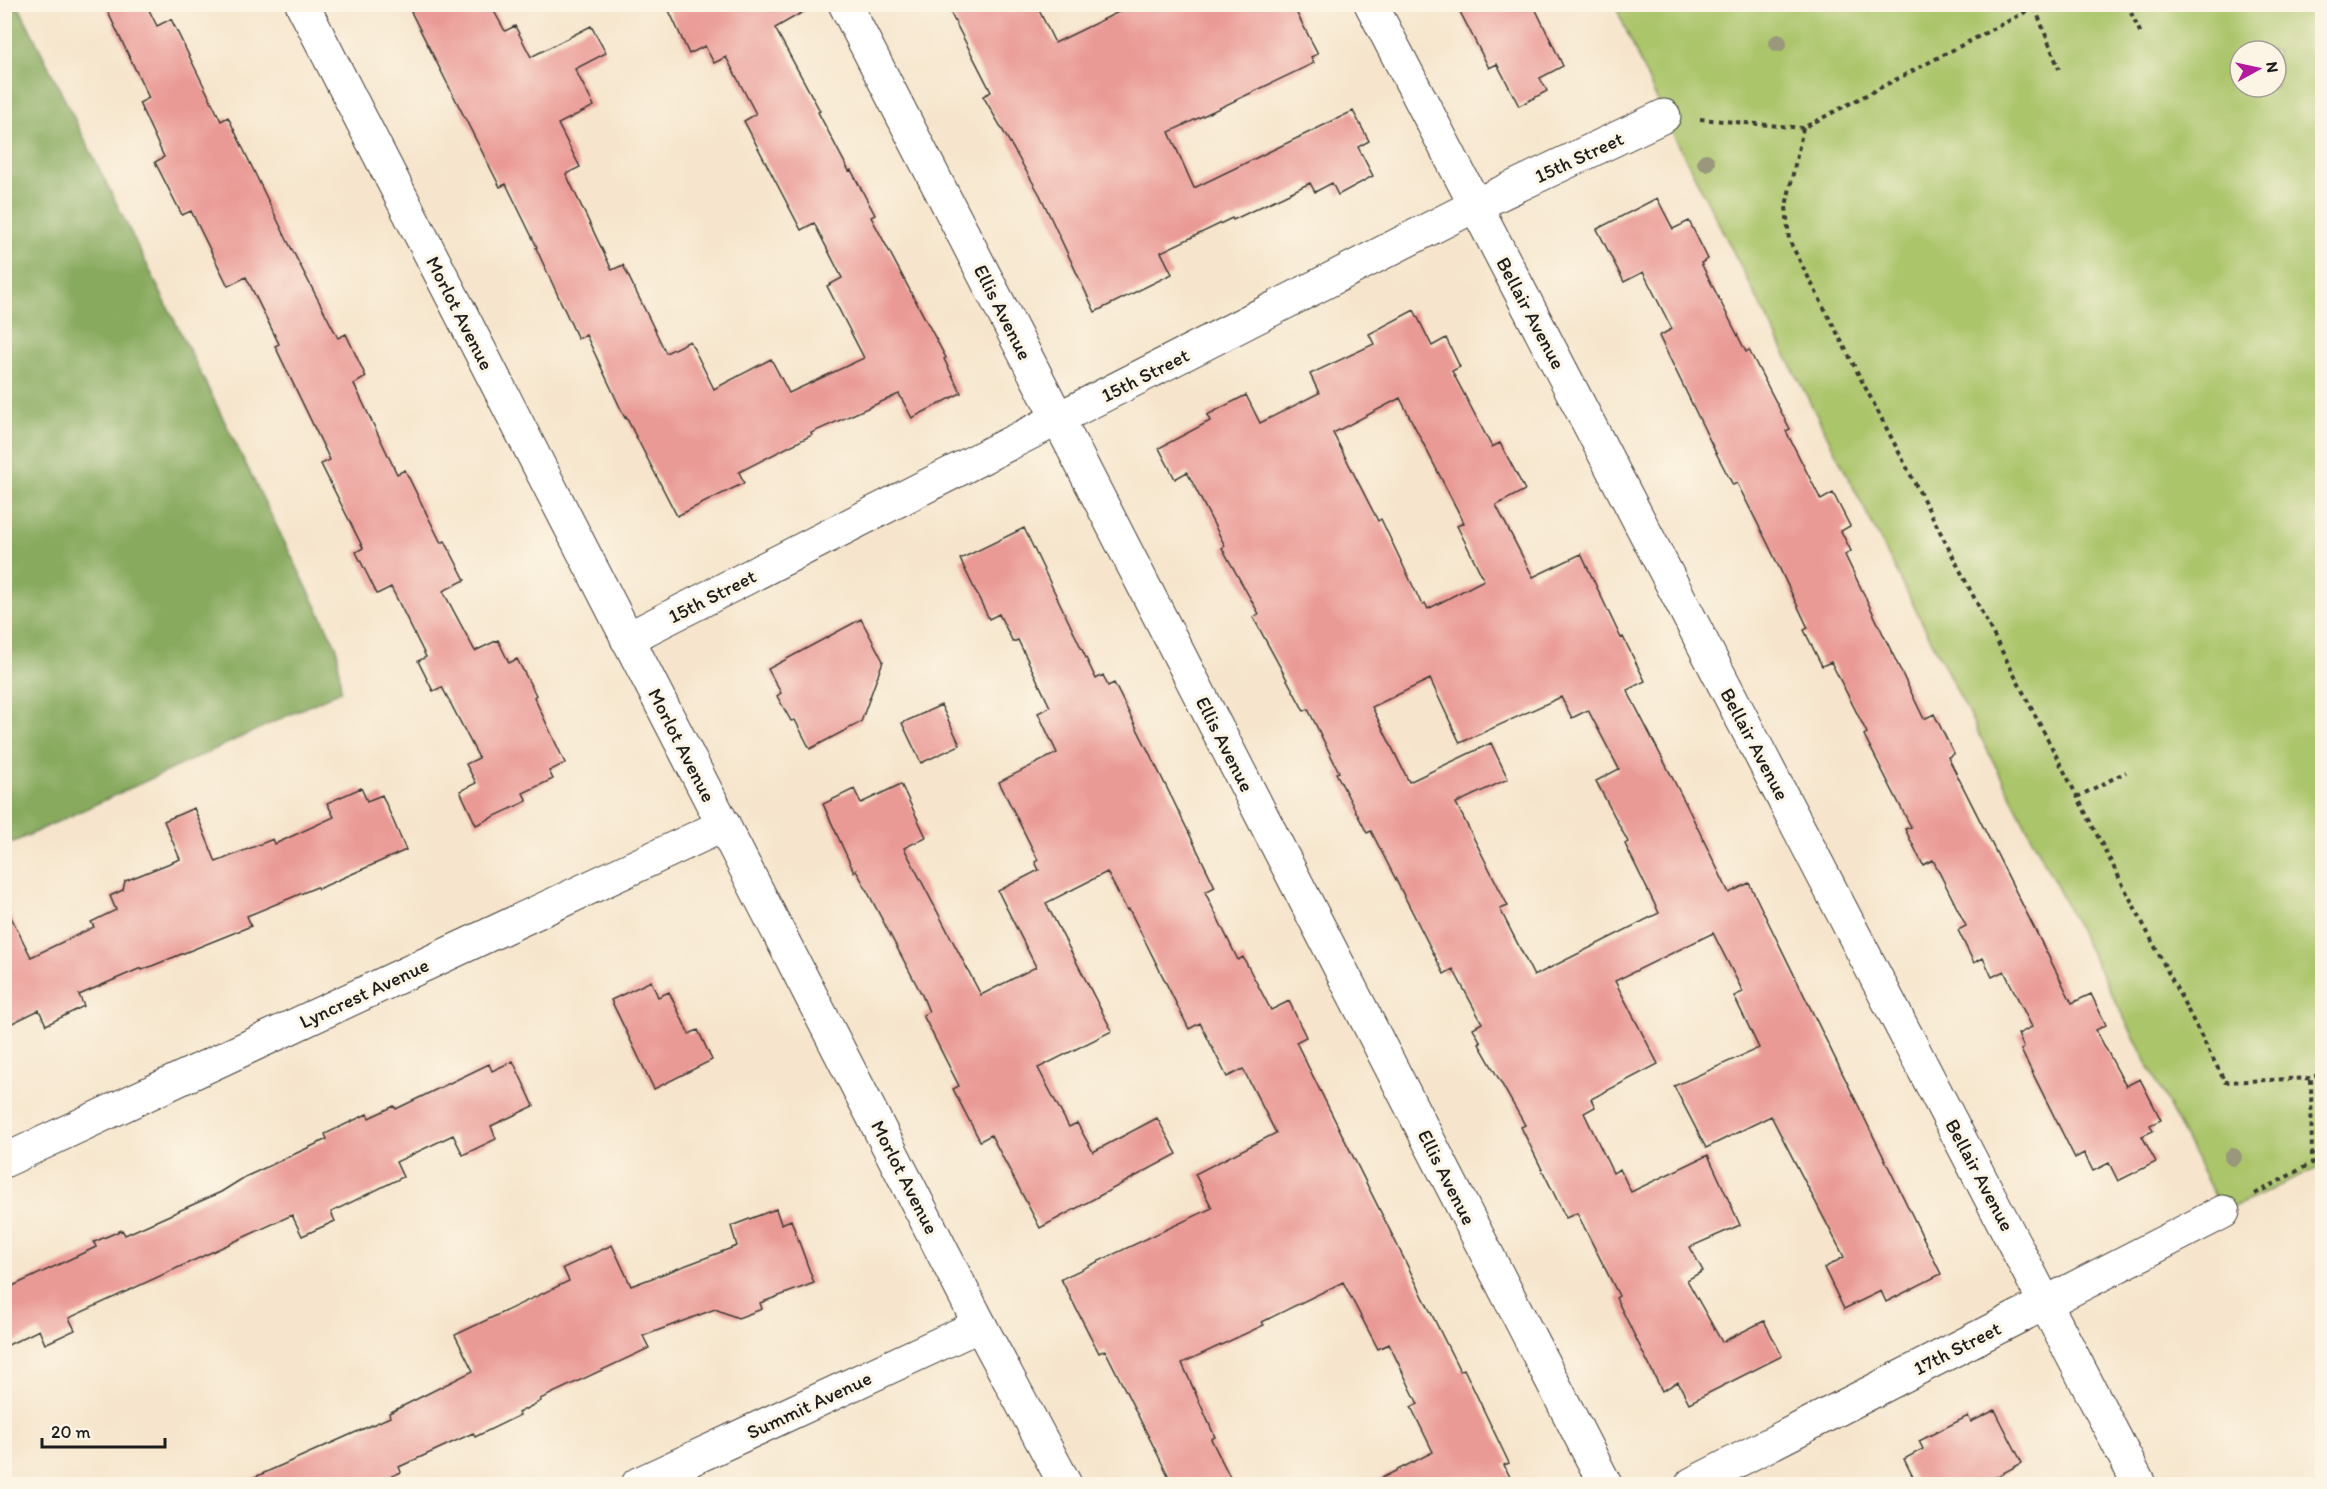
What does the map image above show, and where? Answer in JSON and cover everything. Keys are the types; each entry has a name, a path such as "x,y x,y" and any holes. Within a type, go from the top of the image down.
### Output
{"street":[{"name":"Morlot Avenue","path":"302,4 980,1325 1065,1485"},
{"name":"Ellis Avenue","path":"845,4 1605,1485"},
{"name":"Bellair Avenue","path":"1371,4 2139,1485"},
{"name":"15th Street","path":"627,639 1474,206 1664,116"},
{"name":"Lyncrest Avenue","path":"4,1161 724,825"},
{"name":"17th Street","path":"1692,1485 2223,1212"},
{"name":"Summit Avenue","path":"638,1485 980,1325"}],"path":[{"path":"1664,116 1803,128 2041,4"},
{"path":"2127,4 2140,34"},
{"path":"2035,8 2059,69"},
{"path":"1803,128 1786,206 1789,240 2225,1082 2311,1078 2322,1073"},
{"path":"2077,797 2126,772"},
{"path":"2223,1212 2312,1163 2311,1078"}],"green space":[{"path":"4,5 18,5 337,648 341,691 5,846"},
{"path":"1615,5 2322,5 2322,1166 2223,1212 1664,116"}],"building":[{"path":"104,4 146,4 157,26 171,19 221,121 228,117 287,240 338,338 346,334 366,377 354,384 397,474 405,470 441,543 445,541 465,580 443,591 475,651 498,640 509,663 517,659 536,695 534,697 565,763 549,771 553,779 523,793 527,801 476,825 460,791 476,783 466,764 479,758 442,687 433,691 418,661 426,657 391,587 377,594 356,552 363,548 321,464 330,460 275,346 279,344 246,277 228,286 191,211 182,215 155,162 164,157 139,103 149,98"},
{"path":"407,4 490,4 505,31 515,26 531,57 591,26 606,53 575,69 594,106 558,124 580,167 566,174 612,270 623,265 666,353 690,341 714,389 771,359 789,393 864,358 827,286 842,278 814,223 801,230 744,121 756,114 726,57 714,63 705,46 689,54 666,4 817,4 775,28 820,111 818,112 849,171 851,170 875,215 871,217 946,358 944,359 961,393 912,418 899,394 811,433 812,435 739,472 744,483 677,516 625,418 586,335 578,339 506,184 500,187"},
{"path":"946,4 1036,4 1055,43 1135,4 1292,4 1318,54 1311,57 1314,63 1169,132 1194,188 1353,111 1369,141 1358,147 1373,176 1338,195 1332,183 1315,192 1310,183 1161,252 1172,274 1095,312 1040,195 983,96 991,92"},
{"path":"1456,4 1533,4 1563,66 1540,78 1547,91 1519,106 1497,64 1489,68"},
{"path":"1657,198 1673,229 1689,221 1708,259 1701,263 1746,352 1749,350 1790,429 1786,431 1821,500 1833,493 1850,526 1841,531 1851,551 1845,555 1924,719 1934,714 1954,754 1948,757 2072,1003 2091,994 2106,1025 2096,1030 2126,1086 2140,1079 2161,1120 2150,1125 2153,1131 2142,1136 2156,1162 2118,1181 2109,1163 2093,1171 2084,1153 2075,1158 2021,1050 2024,1048 2018,1034 2032,1027 2004,971 1992,977 1983,958 1974,963 1958,930 1966,926 1933,860 1923,865 1905,829 1911,827 1864,735 1867,733 1831,662 1822,666 1804,630 1808,628 1768,544 1737,483 1733,485 1716,453 1659,336 1672,329 1643,272 1624,282 1597,229"},
{"path":"1414,310 1432,346 1446,338 1460,367 1452,371 1492,447 1500,443 1525,490 1496,505 1533,577 1581,554 1621,638 1623,637 1645,681 1627,690 1729,893 1749,883 1941,1274 1886,1302 1881,1291 1844,1309 1824,1268 1844,1257 1771,1116 1706,1148 1674,1086 1759,1048 1734,996 1743,992 1713,933 1615,981 1658,1064 1591,1099 1595,1107 1584,1113 1613,1173 1620,1169 1631,1192 1708,1155 1740,1225 1690,1247 1703,1271 1687,1280 1722,1342 1764,1321 1782,1356 1689,1403 1678,1382 1662,1391 1616,1298 1619,1296 1577,1213 1566,1218 1521,1127 1525,1125 1479,1044 1481,1043 1473,1028 1482,1023 1453,969 1444,974 1371,831 1367,833 1336,773 1339,772 1308,709 1304,711 1253,617 1259,614 1222,548 1225,546 1187,472 1175,479 1159,448 1210,421 1207,415 1246,395 1260,423 1319,393 1310,374 1374,344 1369,334","holes":["1400,398 1464,523 1457,526 1484,580 1428,609 1425,603 1422,605 1381,519 1378,521 1333,433","1430,679 1460,743 1561,697 1572,718 1588,710 1619,769 1596,781 1628,842 1625,844 1659,913 1534,976 1500,909 1508,906 1456,803 1508,779 1491,743 1409,782 1372,707"]},
{"path":"1024,528 1096,679 1103,675 1108,686 1114,683 1172,798 1215,887 1205,892 1238,960 1243,957 1271,1010 1289,1001 1306,1037 1296,1042 1460,1371 1464,1369 1509,1463 1504,1465 1514,1485 1368,1485 1433,1452 1411,1407 1418,1404 1389,1344 1378,1349 1343,1282 1262,1322 1264,1325 1182,1363 1215,1437 1211,1439 1234,1485 1173,1485 1105,1350 1099,1353 1061,1279 1212,1208 1195,1174 1276,1133 1243,1069 1227,1077 1200,1023 1189,1029 1129,909 1127,910 1107,872 1046,903 1112,1031 1038,1068 1069,1127 1077,1123 1093,1152 1157,1118 1177,1154 1040,1228 991,1135 980,1141 953,1089 959,1086 923,1015 929,1012 922,995 856,870 854,872 823,804 854,789 861,803 901,784 926,837 904,848 981,995 1036,967 998,891 1039,870 1035,862 1038,860 999,782 1057,753 1038,713 1050,707 1018,640 1013,642 999,614 989,619 960,559"},
{"path":"861,619 883,661 861,722 810,749 795,720 791,721 777,696 781,693 768,669"},
{"path":"941,705 960,745 921,763 902,723"},
{"path":"361,788 367,801 382,795 406,850 318,889 317,887 247,916 251,926 142,970 141,968 79,995 84,1006 46,1025 39,1010 4,1027 4,903 31,957 94,927 91,922 116,910 110,896 123,890 125,881 180,859 164,821 194,808 216,862 273,839 275,844 334,817 327,803"},
{"path":"651,981 658,997 669,992 689,1034 698,1030 712,1060 654,1089 611,1000"},
{"path":"513,1061 534,1106 491,1126 496,1139 463,1155 453,1135 396,1162 403,1177 331,1212 335,1221 302,1236 292,1215 69,1318 75,1330 45,1344 39,1330 4,1347 4,1290 96,1247 94,1242 122,1230 125,1235 221,1192 245,1177 327,1139 325,1134 367,1114 369,1118 394,1106 396,1109 489,1064 492,1071"},
{"path":"776,1209 781,1224 791,1220 814,1283 760,1303 762,1309 738,1318 715,1309 643,1336 649,1348 540,1399 541,1401 518,1413 520,1415 475,1437 473,1433 399,1467 401,1472 372,1485 237,1485 390,1417 389,1413 473,1371 455,1335 569,1281 563,1268 612,1245 631,1286 737,1246 731,1226"},
{"path":"1995,1410 2022,1463 1981,1485 1917,1485 1904,1459 1923,1449 1919,1441 1968,1416 1971,1422"}]}
